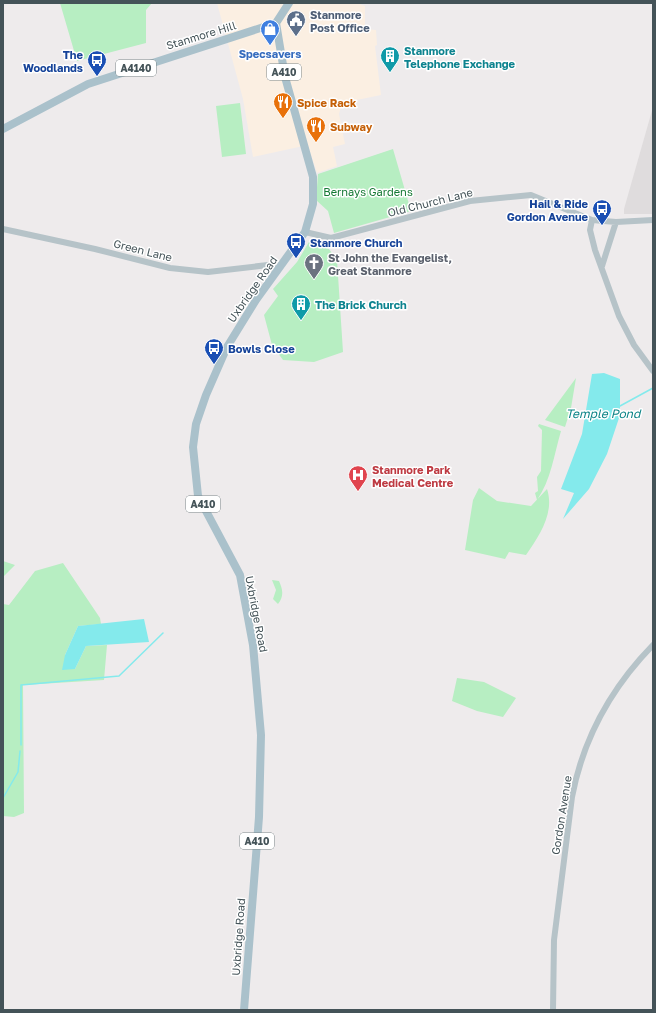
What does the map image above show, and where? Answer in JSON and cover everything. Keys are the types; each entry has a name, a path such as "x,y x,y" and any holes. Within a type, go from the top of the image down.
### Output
{"main road":[{"path":"276,23 289,3"},
{"name":"Uxbridge Road","path":"244,1010 259,817 261,727 253,645 240,575 198,496 193,447 196,424 208,390 227,347 256,300 305,232 313,204 313,177 285,77 276,23"},
{"name":"Stanmore Hill","path":"3,129 88,84 276,23"}],"street":[{"name":"Old Church Lane","path":"305,232 331,238 470,201 531,196 592,220 616,222 653,220"},
{"path":"592,220 590,230 595,250 619,316 634,345 653,371"},
{"path":"602,267 616,222"},
{"name":"Green Lane","path":"3,229 95,248 170,268 208,272 268,265 278,270"},
{"name":"Gordon Avenue","path":"553,1010 554,940 572,797 578,769 594,728 608,701 627,674 653,645"}],"shaded area":[{"path":"217,3 357,3 365,6 365,29 376,30 377,45 375,46 381,95 342,103 339,114 345,144 333,147 337,166 317,173 308,145 253,157 243,99"},
{"path":"653,107 653,214 624,214 624,209"}],"green space":[{"path":"60,3 152,3 146,10 146,43 77,61"},
{"path":"240,103 246,154 222,157 216,106"},
{"name":"Bernays Gardens","path":"393,149 411,211 334,233 328,211 316,200 318,174"},
{"path":"314,240 326,245 337,260 343,352 314,362 283,360 272,345 264,315 278,296 273,289 297,262 309,242"},
{"path":"576,378 571,408 565,427 545,420"},
{"path":"539,424 561,431 549,476 537,500 535,493 538,491 537,477 541,471 542,430 538,426"},
{"path":"479,488 497,501 531,506 547,489 549,507 547,515 536,540 526,555 509,552 505,559 465,550 473,500"},
{"path":"3,561 15,565 3,577"},
{"path":"63,563 100,618 101,624 78,626 65,655 75,669 86,646 107,645 104,680 23,685 24,813 14,817 3,816 3,604 9,605 35,571"},
{"path":"272,580 279,581 281,587 282,596 278,604 273,599 276,590"},
{"path":"457,678 484,682 516,698 503,717 477,711 452,701"}],"water":[{"name":"Temple Pond","path":"604,373 620,379 620,415 607,454 589,489 563,519 574,493 561,489 582,434 592,374"},
{"path":"144,619 149,642 86,646 75,669 62,670 65,655 78,626"}],"waterway":[{"path":"620,406 653,388"},
{"path":"21,745 21,685 119,676 163,633"},
{"path":"3,798 18,772 20,751"}],"place":[{"name":"Stanmore Post Office","path":"296,37"},
{"name":"Specsavers","path":"270,46"},
{"name":"Stanmore Telephone Exchange","path":"390,73"},
{"name":"The Woodlands","path":"97,77"},
{"name":"Spice Rack","path":"283,119"},
{"name":"Subway","path":"316,143"},
{"name":"Hail & Ride Gordon Avenue","path":"602,226"},
{"name":"Stanmore Church","path":"296,259"},
{"name":"St John the Evangelist, Great Stanmore","path":"314,280"},
{"name":"The Brick Church","path":"301,321"},
{"name":"Bowls Close","path":"214,365"},
{"name":"Stanmore Park Medical Centre","path":"358,492"}]}
